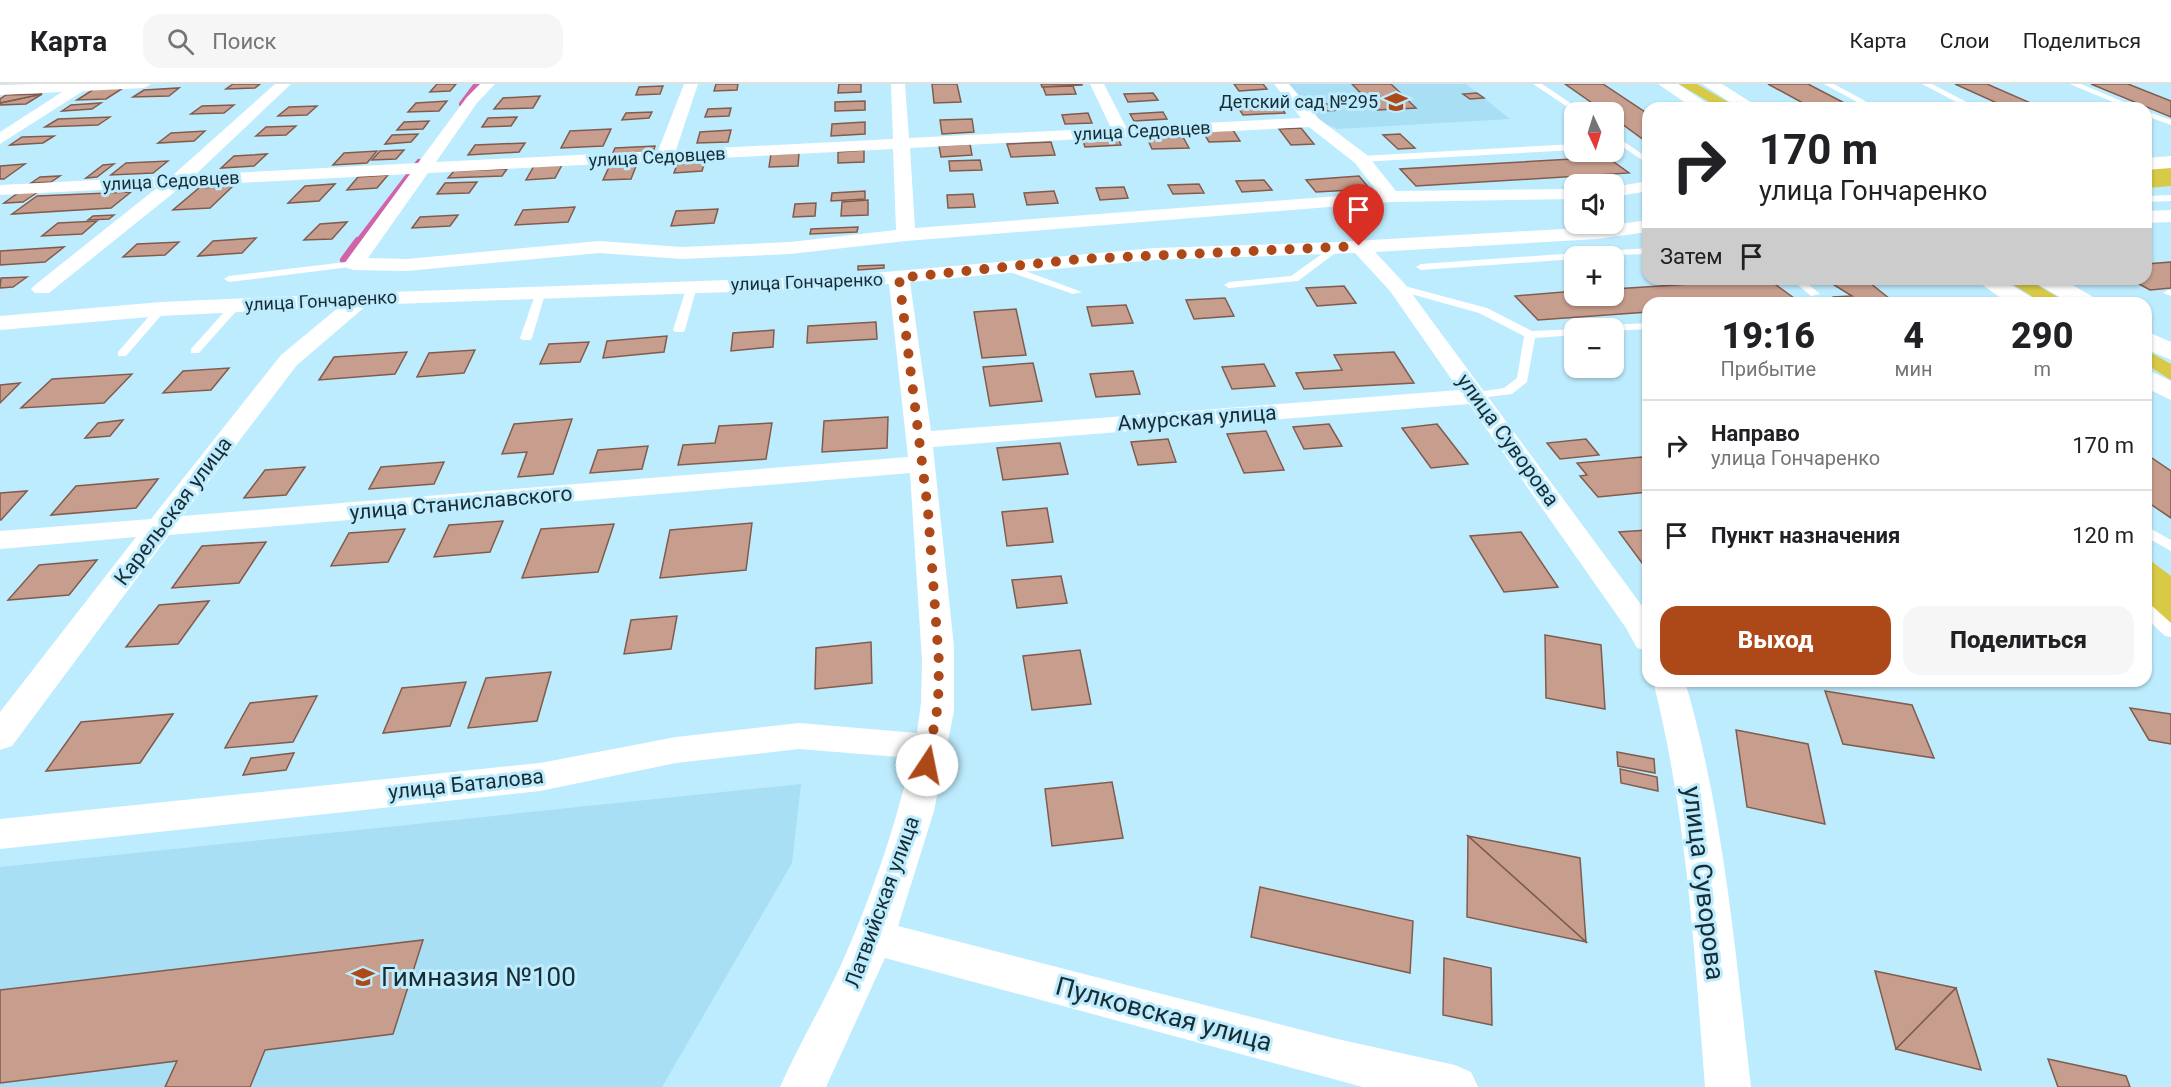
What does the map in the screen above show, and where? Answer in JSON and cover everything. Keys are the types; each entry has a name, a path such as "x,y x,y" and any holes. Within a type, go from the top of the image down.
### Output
{"main road":[{"path":"1665,84 1695,102"},
{"path":"1710,84 1741,102"},
{"path":"2152,164 2171,162"},
{"path":"2152,217 2171,216"},
{"path":"1996,285 2015,297"},
{"path":"2055,285 2076,297"},
{"path":"2152,341 2171,352"},
{"path":"2152,382 2171,393"}],"street":[{"path":"0,90 144,84"},
{"path":"42,289 179,181 244,124 284,84"},
{"path":"354,264 472,100 488,84"},
{"path":"665,156 691,84"},
{"path":"898,84 906,235"},
{"path":"1097,84 1121,132"},
{"path":"1281,84 1313,123 1361,159 1391,197"},
{"path":"0,138 81,86"},
{"name":"улица Седовцев","path":"0,190 1313,123"},
{"path":"1624,190 1642,187"},
{"name":"улица Гончаренко","path":"354,264 407,265 599,247 682,253 790,248 906,235 1391,197 1564,194"},
{"name":"улица Гончаренко","path":"0,322 161,309 361,299 899,278 1155,254 1337,248 1597,233 1642,227"},
{"name":"улица Суворова","path":"1359,246 1398,287 1642,629"},
{"name":"Латвийская улица","path":"803,1087 836,1023 873,937 901,861 919,799 938,705 939,663 921,452 899,278"},
{"name":"Карельская улица","path":"0,737 161,528 263,390 289,360 361,299"},
{"name":"Амурская улица","path":"921,452 1476,396"},
{"name":"улица Станиславского","path":"0,540 161,528 921,452"},
{"name":"улица Суворова","path":"1671,687 1679,716 1699,818 1728,1087"},
{"name":"улица Баталова","path":"0,834 540,777 676,750 799,736 930,747"},
{"name":"Пулковская улица","path":"873,937 1333,1059 1455,1087"}],"lane":[{"path":"1537,84 1565,102"},
{"path":"1828,84 1862,102"},
{"path":"1926,84 1962,102"},
{"path":"2074,84 2119,102"},
{"path":"2152,115 2171,123"},
{"path":"1624,144 1642,158"},
{"path":"1361,159 1564,148"},
{"path":"2152,199 2171,198"},
{"path":"1229,285 1294,279 1337,248"},
{"path":"1422,267 1642,251"},
{"path":"229,279 354,264"},
{"path":"1008,268 1077,292"},
{"path":"1804,285 1815,294"},
{"path":"680,330 692,286"},
{"path":"1398,287 1509,320 1530,335 1564,333"},
{"path":"526,338 541,291"},
{"path":"195,351 235,306"},
{"path":"122,354 161,309"},
{"path":"1624,327 1642,326"},
{"path":"1476,396 1508,391 1523,379 1530,335"},
{"path":"2152,534 2171,547"},
{"path":"2152,615 2171,632"}],"shaded area":[{"name":"Детский сад №295","path":"1288,84 1466,84 1510,119 1337,129 1319,121"},
{"path":"1679,84 1697,84 1728,102 1709,102"},
{"path":"2171,165 2171,186 2152,188 2152,167"},
{"path":"2014,285 2037,285 2058,297 2033,297"},
{"path":"2152,353 2171,364 2171,380 2152,368"},
{"path":"2152,562 2171,576 2171,629 2152,610"},
{"name":"Гимназия №100","path":"801,784 792,863 662,1087 0,1087 0,867"}],"building":[{"path":"233,84 260,84 255,88 226,89"},
{"path":"437,84 456,84 450,91 430,92"},
{"path":"716,84 738,84 737,90 714,91"},
{"path":"839,84 861,84 861,92 838,93"},
{"path":"932,84 957,84 961,102 934,103"},
{"path":"1041,84 1082,84 1082,85 1042,87"},
{"path":"1234,84 1263,84 1267,89 1239,91"},
{"path":"1352,84 1391,84 1416,108 1377,110"},
{"path":"1565,84 1603,84 1642,110 1642,139 1624,125 1624,102 1591,102"},
{"path":"1768,84 1808,84 1842,102 1801,102"},
{"path":"1955,84 1987,84 2028,102 1995,102"},
{"path":"2091,84 2128,84 2171,101 2171,117 2152,109 2152,102 2135,102"},
{"path":"663,86 660,94 636,95 639,87"},
{"path":"1073,86 1076,94 1046,95 1043,87"},
{"path":"123,88 106,99 77,100 94,89"},
{"path":"179,88 169,96 133,97 144,90"},
{"path":"1153,93 1158,100 1128,102 1124,94"},
{"path":"1477,93 1484,98 1470,99 1463,94"},
{"path":"42,94 26,104 0,105 0,103"},
{"path":"42,94 0,103 0,99 6,95"},
{"path":"540,96 533,108 494,109 503,98"},
{"path":"447,101 439,111 408,112 416,103"},
{"path":"865,101 865,110 835,111 835,102"},
{"path":"101,103 92,109 62,111 71,105"},
{"path":"1279,104 1285,113 1243,115 1237,106"},
{"path":"1319,104 1335,104 1340,110 1324,111"},
{"path":"234,105 224,113 191,114 202,106"},
{"path":"317,106 307,115 278,116 289,107"},
{"path":"731,108 729,116 705,117 708,109"},
{"path":"652,112 649,118 622,120 626,113"},
{"path":"1163,112 1167,119 1134,121 1130,114"},
{"path":"1088,113 1092,123 1065,124 1062,115"},
{"path":"110,117 98,125 45,127 58,119"},
{"path":"517,117 511,126 482,127 488,118"},
{"path":"972,119 974,132 942,134 940,120"},
{"path":"429,121 423,129 397,130 404,122"},
{"path":"865,122 865,134 831,136 832,124"},
{"path":"296,126 286,135 256,136 266,127"},
{"path":"1301,128 1314,144 1291,145 1279,129"},
{"path":"611,129 603,146 561,148 570,131"},
{"path":"731,130 728,142 697,143 700,132"},
{"path":"1233,130 1240,141 1209,142 1203,132"},
{"path":"205,131 194,141 158,143 171,133"},
{"path":"418,134 411,142 385,144 392,135"},
{"path":"1400,134 1415,148 1398,149 1383,135"},
{"path":"54,136 43,143 10,145 22,137"},
{"path":"1117,136 1121,145 1085,147 1082,138"},
{"path":"1183,137 1189,148 1152,149 1147,138"},
{"path":"1051,142 1055,155 1011,157 1007,144"},
{"path":"525,143 519,152 468,155 475,145"},
{"path":"970,144 972,155 941,157 939,146"},
{"path":"655,146 653,153 612,155 615,148"},
{"path":"404,150 396,159 372,160 380,151"},
{"path":"864,150 864,162 838,163 838,152"},
{"path":"377,151 367,163 333,165 344,153"},
{"path":"799,153 798,166 769,167 771,154"},
{"path":"267,154 254,166 221,168 234,156"},
{"path":"706,158 702,171 674,173 679,159"},
{"path":"1564,159 1564,162 1614,162 1629,173 1564,174 1564,177 1416,186 1400,169"},
{"path":"980,160 982,170 950,171 949,161"},
{"path":"168,161 153,173 111,175 126,163"},
{"path":"638,161 631,179 603,180 611,163"},
{"path":"25,164 4,179 0,179 0,166"},
{"path":"114,164 97,177 86,178 103,165"},
{"path":"562,165 555,178 526,180 534,166"},
{"path":"507,169 502,176 448,178 454,171"},
{"path":"388,175 377,188 347,190 358,177"},
{"path":"60,176 51,182 31,183 40,177"},
{"path":"1359,176 1370,189 1316,192 1306,180"},
{"path":"1264,180 1272,190 1242,192 1236,181"},
{"path":"477,182 469,193 437,194 445,183"},
{"path":"335,184 319,201 288,203 305,186"},
{"path":"1199,184 1204,193 1173,194 1168,185"},
{"path":"233,186 210,208 173,210 199,188"},
{"path":"1124,187 1128,198 1100,200 1096,188"},
{"path":"865,191 865,199 831,201 832,193"},
{"path":"1054,191 1058,203 1027,205 1024,193"},
{"path":"38,192 23,202 4,203 18,193"},
{"path":"131,192 111,208 12,214 37,196"},
{"path":"973,194 975,207 948,208 947,195"},
{"path":"868,200 868,215 841,216 842,202"},
{"path":"816,203 815,216 793,217 795,204"},
{"path":"575,207 568,222 515,225 523,210"},
{"path":"718,209 714,223 671,226 676,211"},
{"path":"114,215 109,219 88,220 93,216"},
{"path":"458,215 450,226 412,228 420,217"},
{"path":"97,221 82,234 42,236 58,223"},
{"path":"347,222 332,239 304,240 320,224"},
{"path":"858,227 857,232 810,234 811,229"},
{"path":"256,238 242,253 198,256 213,241"},
{"path":"179,242 165,255 123,257 137,244"},
{"path":"64,247 45,262 0,265 0,251"},
{"path":"2171,262 2171,288 2150,290 2141,285 2152,285 2152,264"},
{"path":"884,265 884,268 858,270 858,266"},
{"path":"27,277 13,287 0,288 1,278"},
{"path":"1676,285 1776,285 1793,297 1642,297 1642,312 1538,320 1515,296 1564,292 1564,306 1624,306 1624,288"},
{"path":"1834,285 1872,285 1888,297 1834,297 1852,296"},
{"path":"1344,286 1356,303 1317,306 1306,288"},
{"path":"1225,298 1234,316 1194,319 1186,300"},
{"path":"1126,305 1133,323 1092,326 1087,307"},
{"path":"1016,309 1026,355 982,358 974,312"},
{"path":"876,322 877,339 807,343 808,326"},
{"path":"774,330 773,347 731,351 733,333"},
{"path":"667,336 664,352 603,358 607,341"},
{"path":"589,342 580,362 540,364 549,344"},
{"path":"475,350 464,373 417,377 429,353"},
{"path":"407,352 395,374 319,380 334,357"},
{"path":"1394,352 1414,383 1304,389 1296,373 1342,370 1334,355"},
{"path":"1033,363 1042,401 990,406 983,367"},
{"path":"1264,364 1275,386 1232,389 1222,367"},
{"path":"229,368 211,390 163,393 183,371"},
{"path":"1133,371 1140,394 1096,397 1090,374"},
{"path":"132,374 104,403 21,408 52,379"},
{"path":"20,383 0,403 0,385"},
{"path":"888,417 887,448 822,452 824,421"},
{"path":"572,419 553,474 518,477 527,452 502,454 514,424"},
{"path":"123,420 110,436 85,438 98,423"},
{"path":"772,423 766,459 678,465 683,445 715,443 719,426"},
{"path":"1329,424 1342,446 1304,449 1293,427"},
{"path":"1437,424 1468,464 1431,468 1402,428"},
{"path":"1266,431 1284,470 1244,473 1227,434"},
{"path":"1168,439 1176,462 1138,465 1131,442"},
{"path":"1586,439 1599,455 1560,459 1547,443"},
{"path":"1060,443 1068,474 1003,480 997,448"},
{"path":"648,446 642,469 590,473 598,450"},
{"path":"1642,457 1642,493 1598,497 1580,476 1587,475 1577,463"},
{"path":"2152,458 2171,471 2171,518 2152,505"},
{"path":"444,462 434,484 369,489 381,467"},
{"path":"305,467 286,495 244,498 265,470"},
{"path":"158,479 136,508 51,515 76,486"},
{"path":"27,491 1,520 0,520 0,493"},
{"path":"1047,508 1053,542 1007,546 1002,512"},
{"path":"503,521 490,552 434,557 449,525"},
{"path":"752,523 746,570 660,578 670,530"},
{"path":"614,524 598,572 522,578 541,529"},
{"path":"405,529 388,562 331,566 349,533"},
{"path":"1642,530 1642,563 1619,532"},
{"path":"1521,532 1558,587 1504,592 1470,536"},
{"path":"266,542 239,583 172,588 202,546"},
{"path":"97,560 69,595 8,600 39,565"},
{"path":"1061,576 1067,603 1017,608 1012,580"},
{"path":"209,601 178,644 126,647 159,605"},
{"path":"677,616 671,649 624,654 631,620"},
{"path":"1545,635 1601,645 1605,709 1546,698"},
{"path":"871,642 872,683 815,689 816,648"},
{"path":"1080,650 1091,704 1032,710 1023,656"},
{"path":"551,672 537,721 468,728 486,678"},
{"path":"466,682 450,726 383,733 402,688"},
{"path":"1825,691 1912,705 1934,758 1843,744"},
{"path":"317,696 293,742 225,748 250,703"},
{"path":"2130,708 2171,714 2171,744 2149,740"},
{"path":"173,714 140,763 46,771 81,722"},
{"path":"1736,730 1808,744 1825,824 1747,807"},
{"path":"1617,752 1654,759 1655,773 1618,766"},
{"path":"294,753 286,770 243,775 251,758"},
{"path":"1620,769 1657,777 1658,791 1621,783"},
{"path":"1112,782 1123,838 1052,846 1045,789"},
{"path":"1468,836 1580,858 1586,942"},
{"path":"1468,836 1586,942 1467,917"},
{"path":"1260,887 1413,921 1410,973 1251,937"},
{"path":"423,940 393,1034 265,1050 250,1087 165,1087 177,1061 0,1083 0,990"},
{"path":"1444,958 1491,968 1492,1025 1443,1015"},
{"path":"1875,971 1956,988 1896,1049"},
{"path":"1956,988 1981,1070 1896,1049"},
{"path":"2048,1059 2126,1076 2130,1087 2058,1087"}],"waterway":[{"path":"462,104 477,84"},
{"path":"357,243 419,162"},
{"path":"344,260 358,241"}],"place":[{"name":"Детский сад №295","path":"1396,102"},
{"name":"Гимназия №100","path":"363,977"}],"route":[{"path":"927,765 938,705 939,663 928,511 899,278 1081,259 1359,246"}]}
